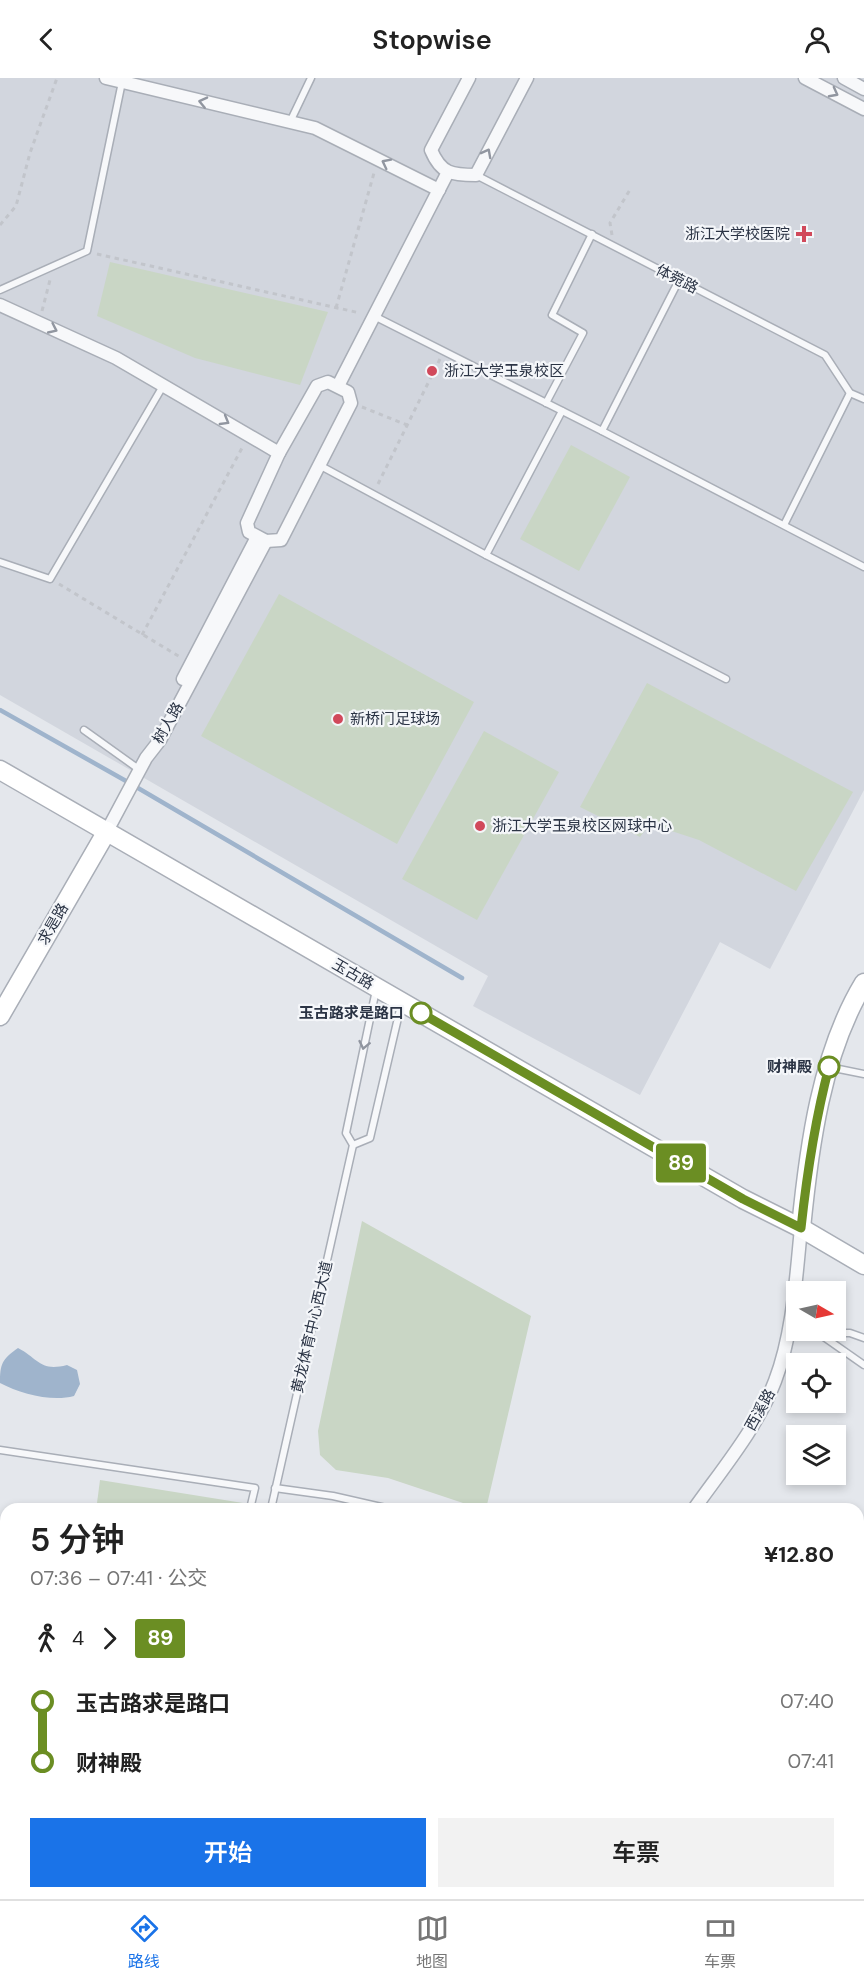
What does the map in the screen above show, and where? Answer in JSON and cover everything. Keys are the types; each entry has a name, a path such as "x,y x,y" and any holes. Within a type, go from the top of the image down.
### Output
{"main road":[{"name":"玉古路","path":"0,770 743,1199 801,1228 864,1265"},
{"name":"求是路","path":"0,1016 106,831"},
{"name":"西溪路","path":"801,1228 807,1171 829,1067 856,997 864,983"}],"street":[{"path":"106,78 122,82 149,83 315,128 439,190"},
{"path":"469,78 431,150 436,163 448,172 476,174 527,78"},
{"path":"844,78 864,89"},
{"path":"809,79 864,109"},
{"path":"338,386 448,172"},
{"path":"0,305 116,358 279,453"},
{"path":"328,382 338,386 348,392 351,403 281,540 261,539 249,532 247,523 279,453 317,386 328,382"},
{"name":"树人路","path":"149,754 153,739 191,663 261,539"},
{"name":"树人路","path":"149,754 160,740 261,539"},
{"path":"106,831 149,754"},
{"name":"西溪路","path":"797,1281 801,1228"},
{"name":"西溪路","path":"698,1503 733,1456 763,1406 775,1380 787,1341"}],"lane":[{"path":"290,122 310,78"},
{"path":"0,290 87,251 122,82"},
{"name":"体菀路","path":"476,174 825,355 850,393"},
{"path":"546,403 583,333 552,315 592,234"},
{"path":"602,431 679,280"},
{"path":"374,316 864,567"},
{"path":"0,562 50,579 163,386"},
{"path":"784,525 850,393 864,399"},
{"path":"486,555 562,411"},
{"path":"320,465 486,555 726,679"},
{"path":"84,730 137,775"},
{"name":"黄龙体育中心西大道","path":"272,1503 353,1145 346,1133 376,988"},
{"path":"353,1145 370,1138 402,1002"},
{"path":"829,1067 864,1074"},
{"path":"846,1333 864,1338"},
{"path":"829,1341 864,1365"},
{"path":"0,1450 255,1488 251,1503"},
{"path":"275,1488 364,1503"}],"path":[{"path":"0,225 16,206 30,153 57,78"},
{"path":"336,308 378,159"},
{"path":"610,223 631,188"},
{"path":"87,251 374,316"},
{"path":"45,303 53,266"},
{"path":"373,494 444,352"},
{"path":"351,403 407,425"},
{"path":"142,635 249,435"},
{"path":"50,579 191,663"}],"shaded area":[{"name":"浙江大学玉泉校区","path":"0,78 864,78 864,790 770,969 720,942 640,1095 473,1006 488,976 0,695"}],"green space":[{"path":"110,262 328,312 300,385 195,358 97,316"},
{"path":"571,445 630,477 579,571 520,539"},
{"name":"新桥门足球场","path":"279,594 474,702 397,844 201,736"},
{"path":"647,683 853,792 796,891 699,840 650,824 640,837 580,807"},
{"name":"浙江大学玉泉校区网球中心","path":"484,731 559,772 477,920 402,879"},
{"path":"362,1221 531,1316 487,1503 463,1503 388,1478 336,1470 320,1455 318,1431"},
{"path":"100,1480 243,1503 97,1503"}],"water":[{"path":"18,1348 45,1366 67,1365 77,1370 80,1384 74,1396 56,1398 37,1396 17,1391 0,1383 3,1362"}],"waterway":[{"path":"0,710 126,781 462,978"}],"bus line":[{"name":"89","path":"421,1013 743,1199 801,1228 807,1171 829,1067"}],"place":[{"name":"浙江大学校医院","path":"804,234"},
{"name":"浙江大学玉泉校区","path":"432,371"},
{"name":"新桥门足球场","path":"338,719"},
{"name":"浙江大学玉泉校区网球中心","path":"480,826"},
{"name":"玉古路求是路口","path":"421,1013"},
{"name":"财神殿","path":"829,1067"}]}
